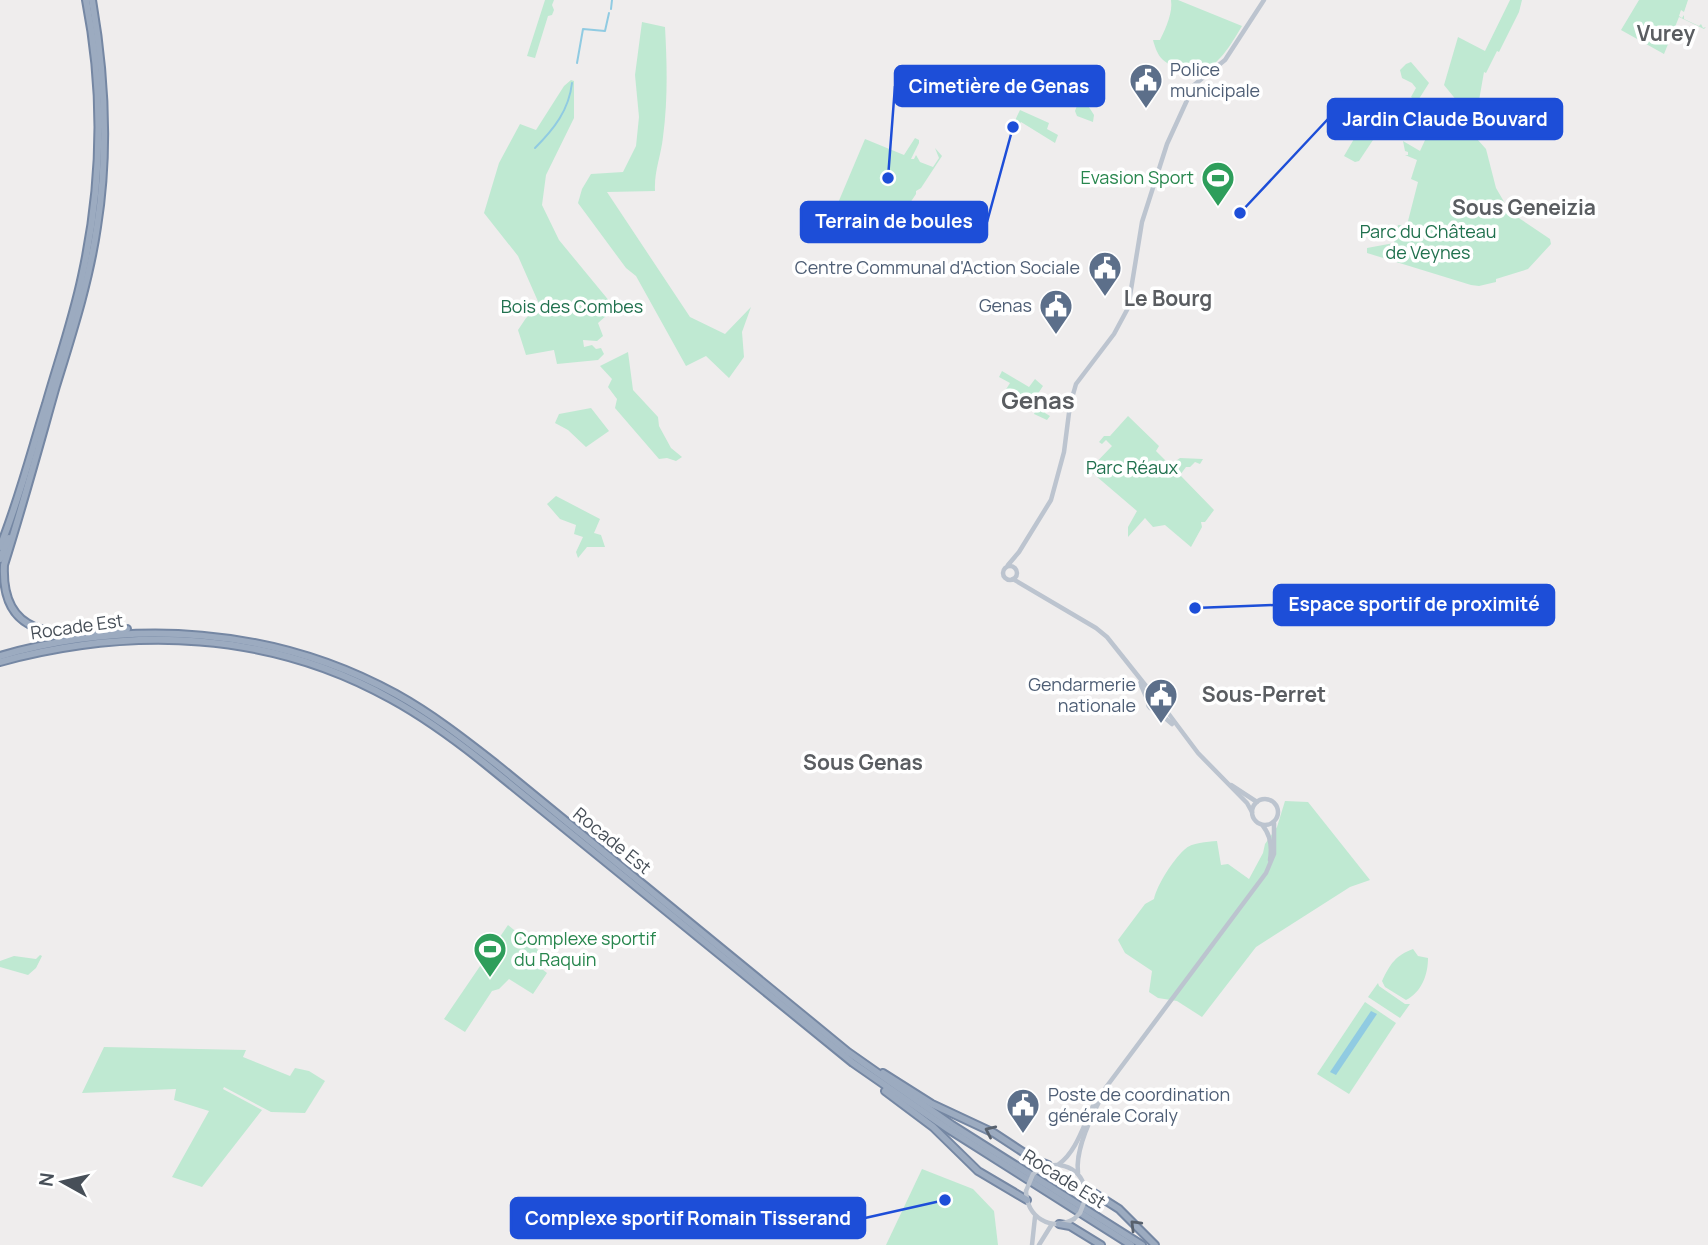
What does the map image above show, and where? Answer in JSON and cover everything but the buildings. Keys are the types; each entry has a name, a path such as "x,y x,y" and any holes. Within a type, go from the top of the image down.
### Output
{"highway":[{"path":"0,547 67,332 92,226 99,112 95,54 86,0"},
{"path":"92,0 100,53 104,118 103,175 97,227 79,310 1,581 3,603 14,619 27,628 48,633 143,629 159,630 163,633"},
{"path":"0,559 22,502"},
{"name":"Rocade Est","path":"0,656 78,638 163,633 222,637 284,649 343,669 395,694 426,712 496,764 848,1052 943,1119 1142,1245"},
{"name":"Rocade Est","path":"0,662 79,644 126,639 179,639 272,653 365,685 418,714 484,762 853,1063 939,1124 1131,1245"},
{"path":"848,1052 855,1053 932,1104 994,1133 1035,1160 1048,1165"},
{"path":"853,1063 853,1068 933,1127 978,1171 1027,1200"},
{"path":"1086,1188 1119,1209 1155,1245"},
{"path":"1055,1224 1070,1226 1101,1245"}],"main road":[{"path":"1019,552 1015,574 1008,580 1002,570 1019,552 1051,500 1064,452 1070,405 1076,384 1114,334 1128,308 1142,219 1167,144 1194,85 1225,60 1264,0"},
{"path":"1008,565 1030,587 1101,633 1137,676 1161,699 1178,729"},
{"path":"1137,676 1149,708 1156,710 1178,729 1247,803 1254,820 1267,831 1271,849 1261,879"},
{"path":"1148,701 1157,696"},
{"path":"1156,710 1162,705"},
{"path":"1059,1164 1068,1157 1095,1102 1261,879 1273,858 1274,823 1279,811 1276,803 1269,799 1257,802 1250,799 1220,776"},
{"path":"1252,812 1257,802"},
{"path":"1262,825 1274,823"},
{"path":"1078,1174 1077,1166 1086,1135 1105,1091"},
{"path":"1032,1245 1035,1216 1027,1200 1029,1182 1040,1169 1048,1165 1070,1167 1078,1174 1086,1188 1084,1205 1074,1219 1055,1224 1035,1216"},
{"path":"1039,1245 1055,1224"}],"green space":[{"path":"545,0 554,0 554,10 552,15 548,16 535,58 527,56"},
{"path":"1171,0 1178,0 1242,26 1217,61 1196,75 1181,66 1178,69 1164,61 1153,40 1160,40 1171,10"},
{"path":"1510,0 1522,0 1519,12 1499,52 1497,51 1486,73 1484,72 1475,123 1444,85 1458,37 1485,51"},
{"path":"1639,0 1688,0 1684,12 1681,10 1679,16 1682,18 1684,15 1684,19 1706,27 1704,29 1679,17 1664,54 1621,30"},
{"path":"642,22 665,27 666,109 655,191 607,192 690,317 725,334 751,307 742,332 744,357 729,378 706,356 686,366 636,276 626,268 578,203 591,174 623,172 636,146 639,117 635,75"},
{"path":"1411,62 1429,83 1417,102 1411,97 1416,88 1402,78 1400,70"},
{"name":"Bois des Combes","path":"571,80 574,81 574,118 546,175 542,205 559,240 615,308 598,323 603,336 597,341 583,340 584,347 592,345 596,349 601,348 604,354 598,360 557,364 554,350 526,355 518,330 526,318 540,306 518,256 484,213 499,163 520,124 536,130 564,86"},
{"path":"1090,82 1103,86 1100,92 1089,97 1087,104 1094,115 1093,122 1077,116 1075,111 1085,84"},
{"name":"Parc du Château de Veynes","path":"1443,101 1486,149 1496,188 1510,212 1550,239 1551,244 1528,269 1496,279 1496,282 1471,285 1367,253 1367,248 1394,243 1398,225 1407,225 1418,182 1411,179 1417,160 1405,155 1408,155 1408,152 1405,151 1403,141 1420,151"},
{"path":"1020,110 1049,123 1047,129 1058,135 1055,143 1021,122 1009,133"},
{"path":"1361,127 1375,137 1359,161 1355,162 1344,156"},
{"path":"915,138 919,143 911,159 916,155 920,162 933,167 939,158 935,148 942,156 896,224 838,203 865,139 904,155"},
{"path":"628,352 633,390 658,417 659,426 671,448 682,457 676,461 659,459 615,408 617,399 608,387 612,379 600,366"},
{"path":"1002,371 1029,387 1035,379 1043,386 1037,395 1049,403 1045,413 1050,416 1047,420 1034,414 1036,409 1005,391 1010,383 999,377"},
{"path":"591,408 609,431 586,447 568,430 555,423 559,414"},
{"name":"Parc Réaux","path":"1128,416 1159,446 1156,451 1170,465 1180,458 1203,459 1200,464 1195,462 1186,467 1180,475 1214,510 1205,522 1201,522 1202,527 1191,547 1165,525 1153,527 1145,518 1128,537 1128,527 1137,511 1089,470 1112,446 1106,440 1102,444 1099,442 1104,436 1110,436"},
{"path":"556,496 600,519 594,533 601,535 605,547 587,547 578,558 576,552 583,537 574,534 576,525 560,519 547,504"},
{"path":"1285,801 1308,802 1370,880 1350,887 1256,947 1202,1017 1177,1001 1158,998 1149,992 1152,971 1125,953 1118,940 1145,904 1154,899 1170,866 1187,847 1217,841 1221,865 1228,864 1249,879 1265,844 1277,827"},
{"name":"Complexe sportif du Raquin","path":"508,925 548,958 542,969 547,973 533,994 509,979 499,989 492,991 465,1032 444,1019"},
{"path":"1413,949 1418,956 1428,958 1428,964 1420,987 1406,1000 1385,987 1382,981 1394,961"},
{"path":"14,956 36,959 42,956 36,968 28,975 0,967 0,961"},
{"path":"1378,983 1405,1004 1410,1004 1400,1018 1368,997"},
{"path":"1365,1002 1396,1023 1349,1094 1317,1074"},
{"path":"104,1047 246,1050 243,1057 290,1076 295,1068 309,1071 325,1081 305,1113 271,1112 224,1087 223,1089 262,1110 202,1187 172,1177 209,1111 174,1100 176,1089 82,1093"},
{"path":"922,1169 973,1189 994,1211 998,1245 886,1245"}],"water":[{"path":"1371,1011 1377,1014 1336,1075 1330,1072"}],"waterway":[{"path":"611,9 612,0"},
{"path":"577,63 583,29 605,31 609,13"},
{"path":"535,148 560,118 568,102 572,83"}],"place":[{"name":"Police municipale","path":"1146,110"},
{"name":"Terrain de boules","path":"1013,127"},
{"name":"Cimetière de Genas","path":"888,178"},
{"name":"Evasion Sport","path":"1218,208"},
{"name":"Jardin Claude Bouvard","path":"1240,213"},
{"name":"Centre Communal d'Action Sociale","path":"1105,298"},
{"name":"Genas","path":"1056,336"},
{"name":"Espace sportif de proximité","path":"1195,608"},
{"name":"Gendarmerie nationale","path":"1161,725"},
{"name":"Complexe sportif du Raquin","path":"490,979"},
{"name":"Poste de coordination générale Coraly","path":"1023,1135"},
{"name":"Complexe sportif Romain Tisserand","path":"945,1200"}],"district":[{"name":"Vurey","path":"1666,34"},
{"name":"Sous Geneizia","path":"1524,208"},
{"name":"Le Bourg","path":"1168,299"},
{"name":"Genas","path":"1038,401"},
{"name":"Sous-Perret","path":"1264,695"},
{"name":"Sous Genas","path":"863,763"}]}
